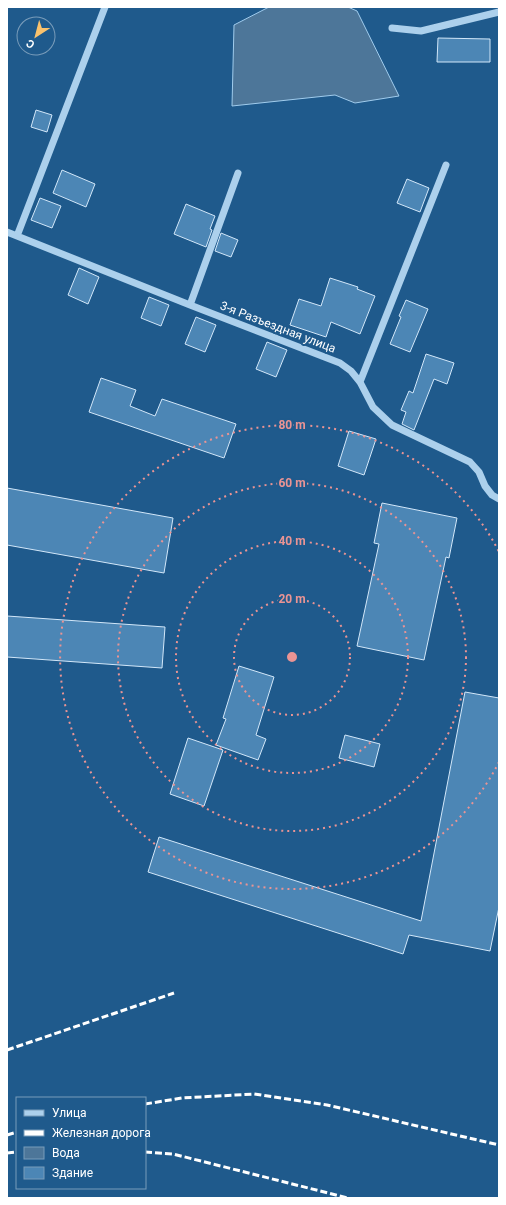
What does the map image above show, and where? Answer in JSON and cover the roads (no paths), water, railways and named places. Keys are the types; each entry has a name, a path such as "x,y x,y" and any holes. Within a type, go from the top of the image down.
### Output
{"street":[{"path":"17,236 105,7"},
{"path":"392,28 421,32 499,12"},
{"path":"360,382 446,165"},
{"path":"190,305 238,173"},
{"name":"3-я Разъездная улица","path":"7,232 340,363 351,371 360,382 373,407 392,425 470,462 479,472 485,486 492,495 499,499"}],"water":[{"path":"269,7 348,7 357,11 399,96 355,103 335,95 232,106 234,25"}],"railway":[{"path":"7,1050 174,993"},
{"path":"146,1104 182,1098 254,1094 327,1105 499,1145"},
{"path":"7,1135 16,1132"},
{"path":"7,1153 16,1152"},
{"path":"146,1152 173,1154 348,1198"}]}
